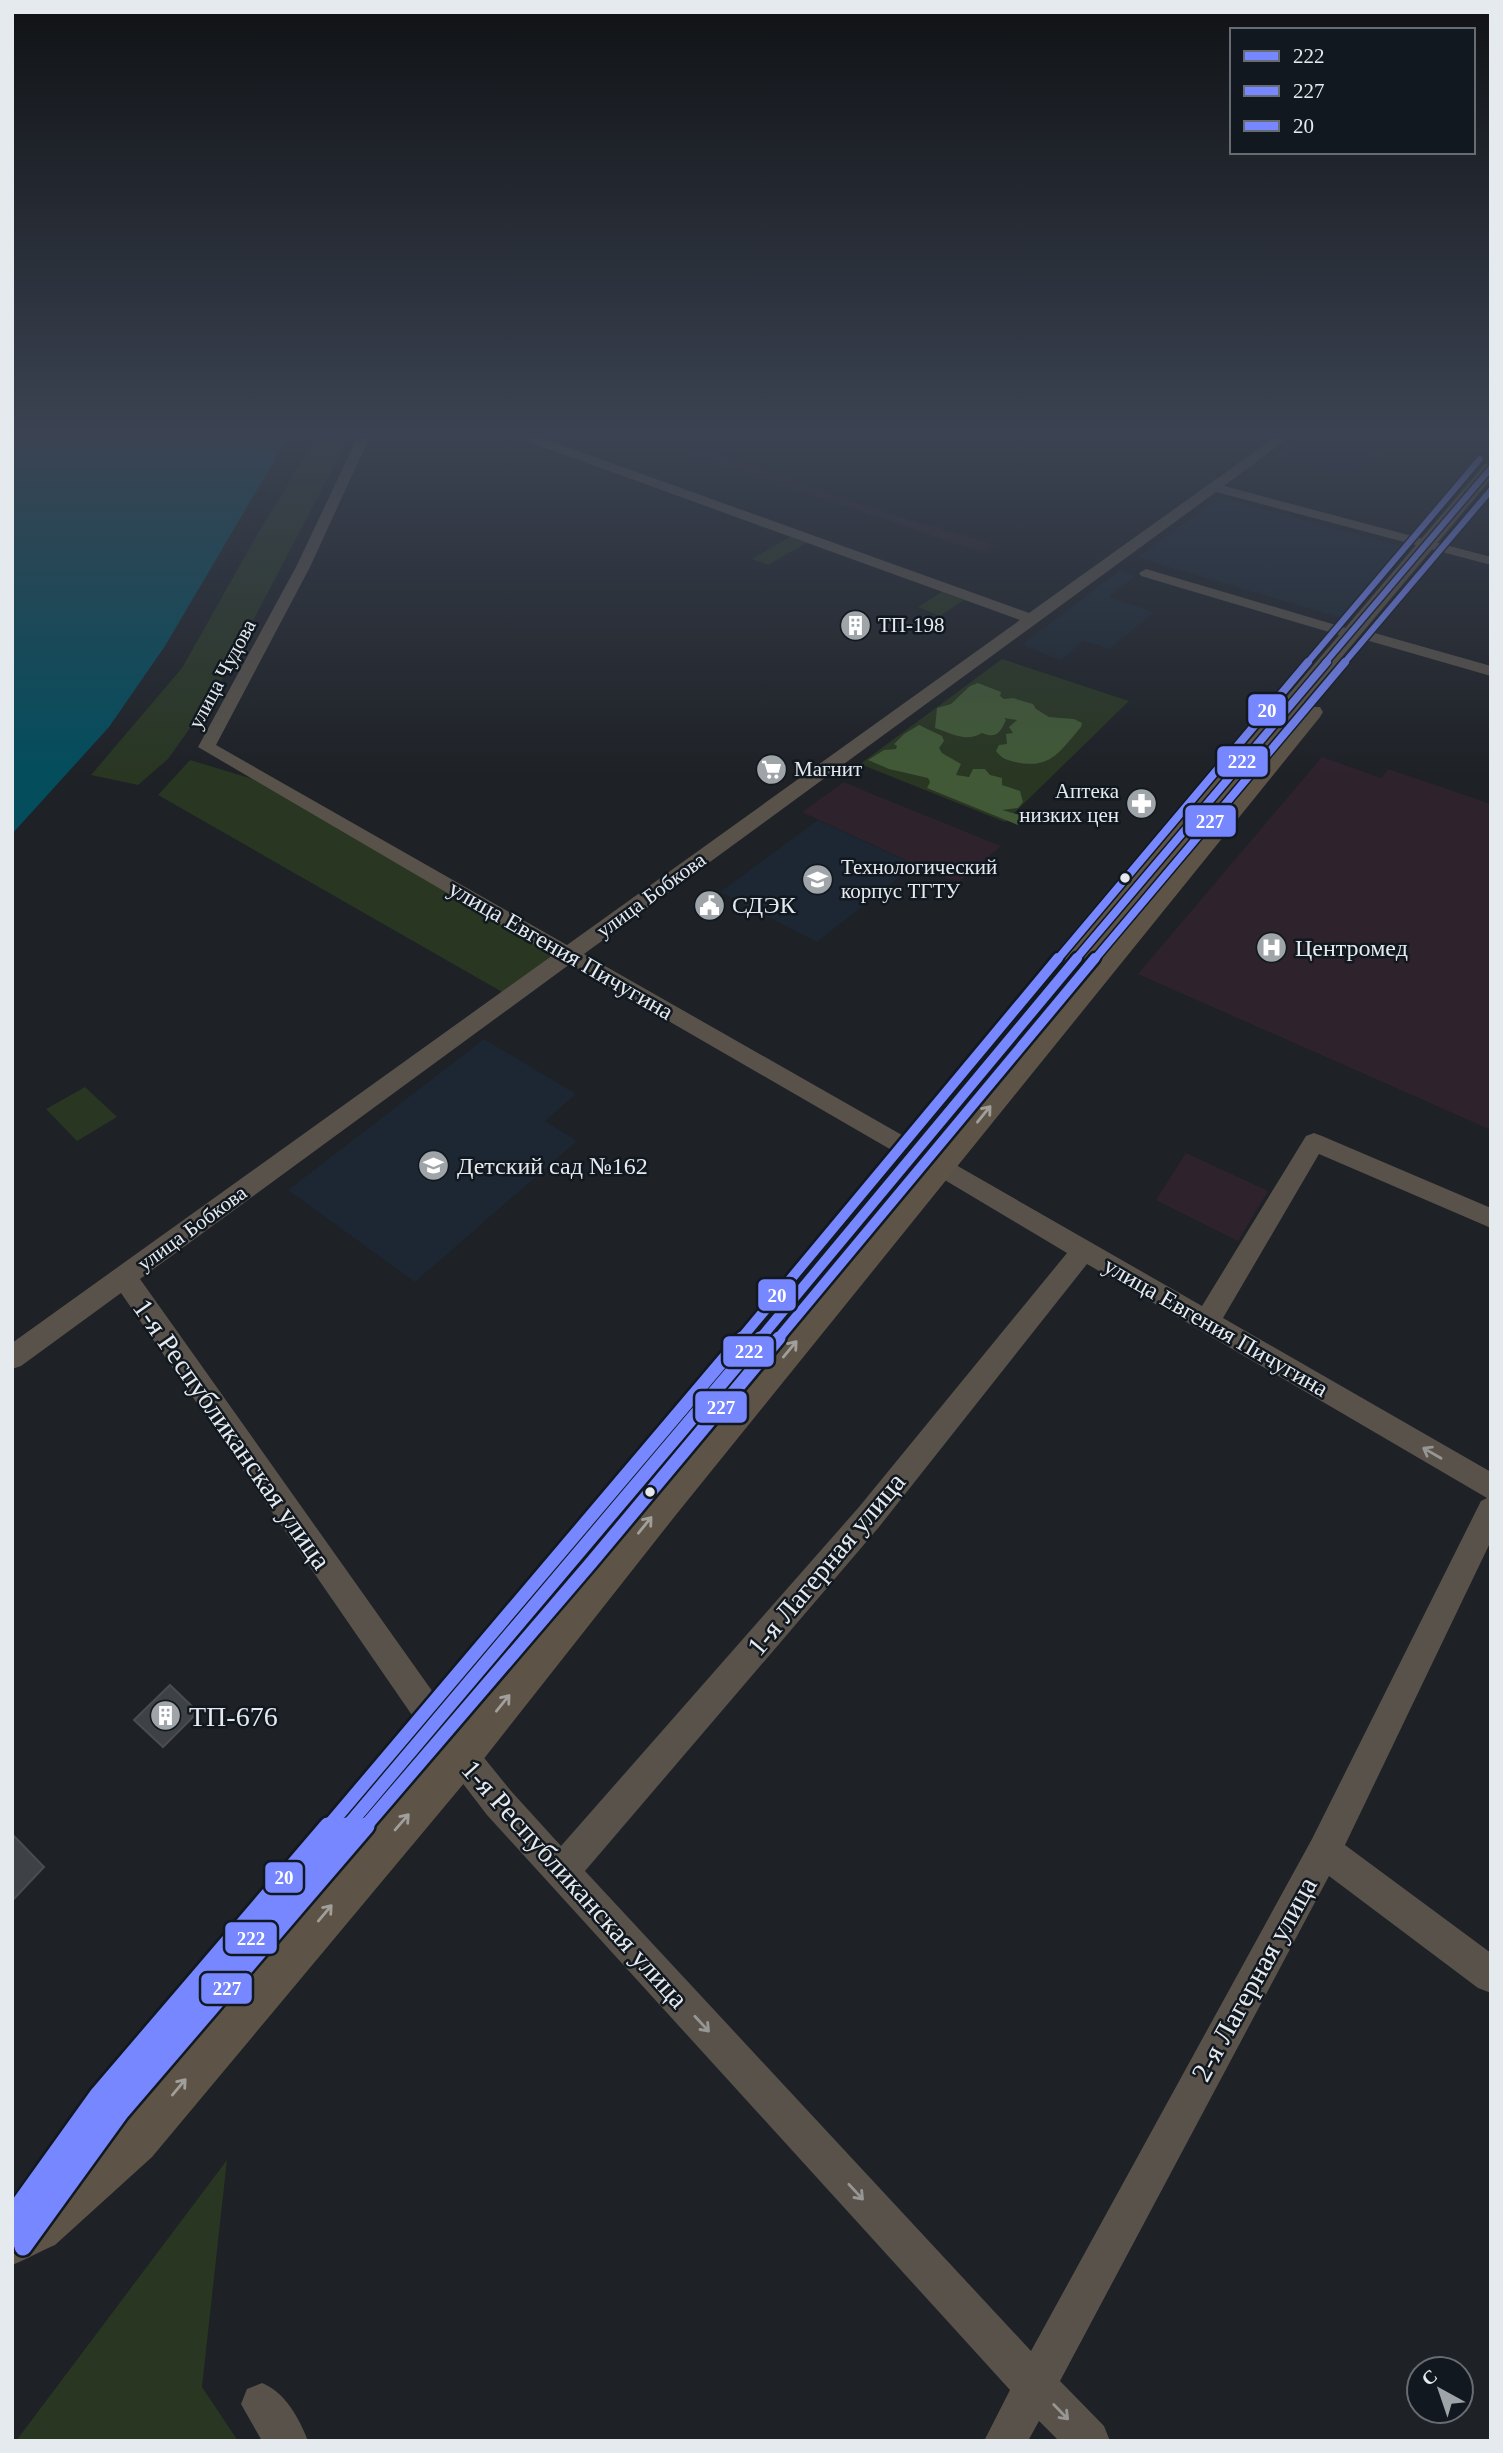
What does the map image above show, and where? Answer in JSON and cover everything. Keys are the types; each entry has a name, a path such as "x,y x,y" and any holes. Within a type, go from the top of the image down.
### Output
{"main road":[{"path":"12,2249 135,2140 448,1739 927,1154 1359,633 1435,546"},
{"path":"12,2239 109,2104 448,1739"}],"street":[{"name":"улица Чудова","path":"207,747 313,546"},
{"path":"829,546 1031,620"},
{"name":"улица Бобкова","path":"12,1359 1132,546"},
{"path":"1437,546 1491,561"},
{"path":"1146,573 1491,671"},
{"name":"улица Евгения Пичугина","path":"207,747 569,955 927,1154 1084,1250 1491,1487"},
{"path":"1207,1321 1314,1142 1491,1219"},
{"name":"1-я Лагерная улица","path":"561,1872 869,1517 1084,1250"},
{"name":"1-я Республиканская улица","path":"124,1277 448,1739 561,1872 1034,2385 1089,2441"},
{"name":"2-я Лагерная улица","path":"1005,2441 1324,1851 1491,1510"},
{"path":"1324,1851 1491,1975"},
{"path":"262,2404 287,2441"}],"shaded area":[{"path":"966,546 992,546 983,552"},
{"path":"1152,546 1405,547 1344,619 1137,557"},
{"path":"1119,571 1135,576 1109,597 1155,612 1109,649 1084,641 1061,660 1021,645"},
{"path":"1322,757 1381,778 1388,769 1491,804 1491,1130 1138,974"},
{"path":"844,782 1001,846 959,882 940,876 802,812"},
{"name":"Технологический корпус ТГТУ","path":"818,820 915,865 817,942 720,892"},
{"name":"Детский сад №162","path":"484,1039 576,1094 545,1121 577,1141 415,1282 288,1190"},
{"path":"1186,1153 1268,1191 1238,1241 1156,1200"}],"green space":[{"path":"251,546 292,546 215,693 168,759 138,785 91,775 182,668"},
{"path":"774,546 800,546 768,565 752,559"},
{"path":"942,592 964,600 940,616 918,607"},
{"path":"1002,659 1129,701 1005,822 860,764"},
{"path":"978,683 1001,692 1000,696 1004,699 1013,698 1033,704 1049,717 1074,719 1082,723 1081,727 1054,757 1027,764 1007,760 996,751 999,745 1007,744 1006,734 1013,733 1009,727 1017,720 1004,718 1006,720 994,735 982,733 964,737 935,728 937,708 951,704 970,686"},
{"path":"919,725 942,736 944,741 939,748 942,753 961,764 956,775 969,777 973,769 985,769 990,775 1002,778 1002,785 1020,791 1023,802 1018,808 1002,810 1020,815 1018,825 927,788 930,782 928,778 889,769 868,760 884,750 896,749 894,744"},
{"path":"190,760 273,785 569,955 511,997 158,795"},
{"path":"85,1087 117,1117 77,1141 46,1109"},
{"path":"227,2160 202,2387 238,2441 16,2441"}],"water":[{"path":"12,546 224,546 165,646 109,727 12,834"}],"building":[{"name":"ТП-676","path":"170,1685 198,1712 163,1747 134,1720"},
{"path":"12,1834 44,1867 12,1901"}],"transit line":[{"name":"20","path":"12,2215 98,2095 569,1545 1145,854 1406,546"},
{"name":"222","path":"12,2239 109,2104 580,1554 1156,863 1424,546"},
{"name":"227","path":"23,2247 120,2113 591,1563 1167,872 1443,546"}],"place":[{"name":"ТП-198","path":"855,625"},
{"name":"Магнит","path":"771,769"},
{"name":"Аптека низких цен","path":"1142,803"},
{"name":"Технологический корпус ТГТУ","path":"818,879"},
{"name":"СДЭК","path":"709,905"},
{"name":"Центромед","path":"1272,948"},
{"name":"Детский сад №162","path":"434,1166"},
{"name":"ТП-676","path":"166,1716"}]}
